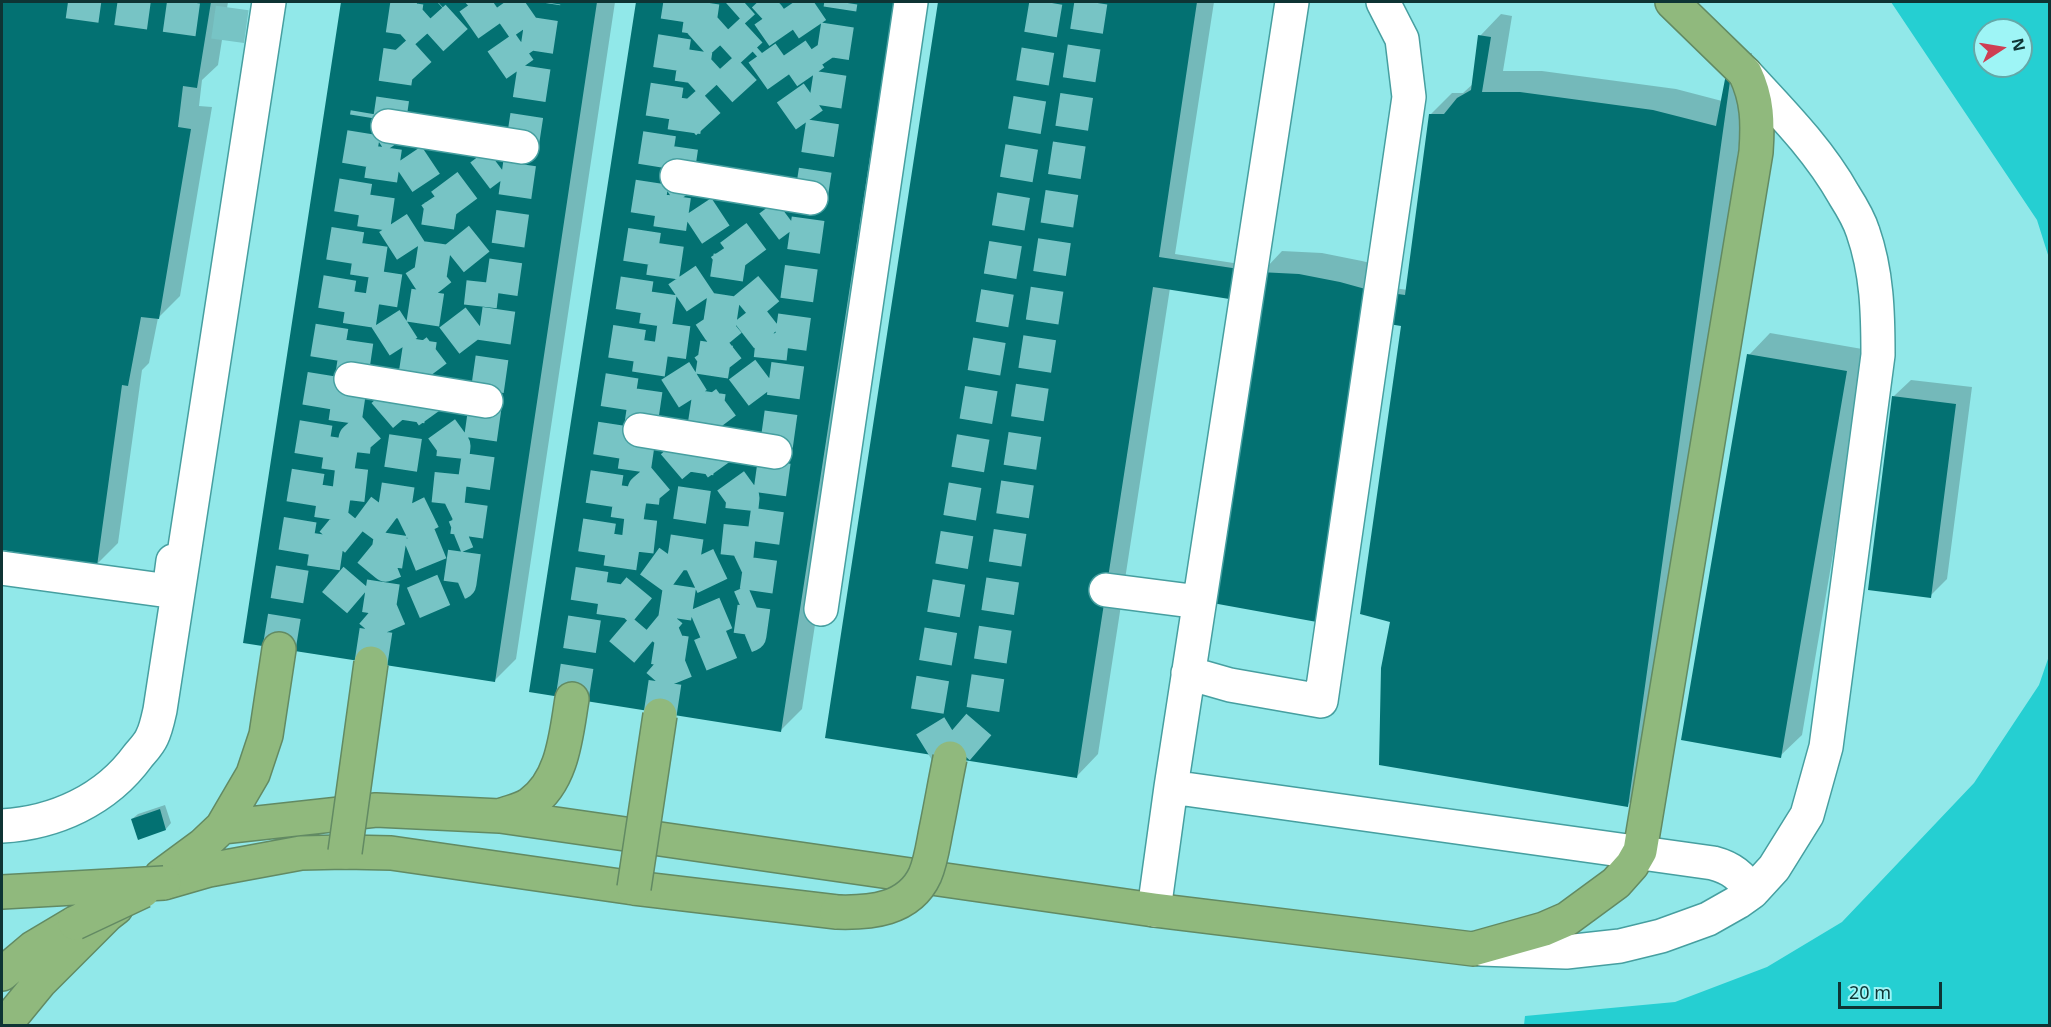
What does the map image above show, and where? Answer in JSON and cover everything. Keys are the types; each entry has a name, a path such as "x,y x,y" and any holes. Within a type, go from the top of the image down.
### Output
{"highway":[{"path":"222,827 376,810 500,816 1154,910 1473,949 1544,929 1567,919 1616,883 1632,865 1640,851 1756,152 1758,125 1756,105 1745,73 1672,2"},
{"path":"4,1026 40,982 107,915 203,845 222,827 252,774 266,735 279,649"},
{"path":"345,852 371,663"},
{"path":"500,816 529,805 547,787 561,755 572,699"},
{"path":"634,888 660,715"},
{"path":"2,974 33,948 75,922 121,900 164,883 209,870 301,853 391,853 634,888 837,912 870,912 906,898 922,882 930,859 950,758"},
{"path":"2,892 164,883"}],"lane":[{"path":"821,609 911,2"},
{"path":"1154,910 1188,673 1292,2"},
{"path":"1188,673 1230,685 1321,701 1409,97 1402,39 1383,2"},
{"path":"2,568 169,591 261,15"},
{"path":"2,826 25,824 62,814 85,803 131,767 152,738 160,710 261,15"},
{"path":"1473,949 1566,952 1620,946 1661,936 1708,919 1752,892 1774,868 1807,815 1826,747 1878,355 1878,309 1873,269 1863,230 1850,204 1822,159 1802,134 1745,73"},
{"path":"393,126 517,146"},
{"path":"681,177 807,198"},
{"path":"351,379 486,401"},
{"path":"640,430 775,452"},
{"path":"1106,590 1199,602"},
{"path":"1171,786 1713,863 1729,868 1742,877 1752,892"}],"water":[{"path":"1891,2 2049,2 2049,258 2037,220"},
{"path":"2049,656 2049,1025 1524,1025 1525,1016 1675,1002 1767,967 1842,922 1974,783 2039,685"}],"building":[{"path":"2,2 211,2 197,88 183,86 178,127 191,129 159,319 141,317 128,386 122,385 97,566 2,550"},
{"path":"341,2 597,2 495,682 243,643"},
{"path":"636,2 894,2 781,732 529,692"},
{"path":"938,2 1197,2 1159,257 1259,272 1299,274 1369,290 1405,295 1429,114 1444,114 1457,98 1471,90 1478,35 1491,37 1482,92 1520,92 1653,110 1716,126 1726,74 1731,74 1628,807 1379,765 1381,668 1390,622 1360,614 1401,326 1364,320 1317,622 1207,602 1255,303 1153,287 1077,778 825,738"},
{"path":"1747,354 1847,371 1781,758 1681,740"},
{"path":"1892,396 1956,404 1931,598 1868,590"},
{"path":"160,809 166,830 138,840 131,819"}],"tunnel":[{"path":"68,2 256,28"},
{"path":"407,2 323,571 378,618 460,583 544,2"},
{"path":"401,35 438,2"},
{"path":"473,2 531,85"},
{"path":"396,72 473,2"},
{"path":"505,2 537,48"},
{"path":"572,699 680,2"},
{"path":"703,2 612,622 667,669 750,635 811,198 841,2"},
{"path":"697,44 744,2"},
{"path":"794,2 832,58"},
{"path":"1046,2 926,719 950,758 981,722 1091,2"},
{"path":"691,86 768,15 826,99"},
{"path":"762,53 820,135"},
{"path":"685,123 762,53"},
{"path":"279,649 367,113"},
{"path":"371,663 441,205 388,126"},
{"path":"441,205 497,163"},
{"path":"660,715 730,256 677,176"},
{"path":"730,256 786,214"},
{"path":"393,223 429,279 490,230"},
{"path":"386,272 380,310 416,366 479,318 483,282"},
{"path":"682,275 719,330 778,281"},
{"path":"708,348 715,358 775,311"},
{"path":"674,324 669,361 705,418 769,370 773,333"},
{"path":"413,389 454,446 448,504 391,532 348,500 355,439 413,389"},
{"path":"702,441 743,498 737,556 680,583 637,552 644,490 702,441"},
{"path":"330,519 386,565 467,532"},
{"path":"616,590 672,636 754,601"}]}
